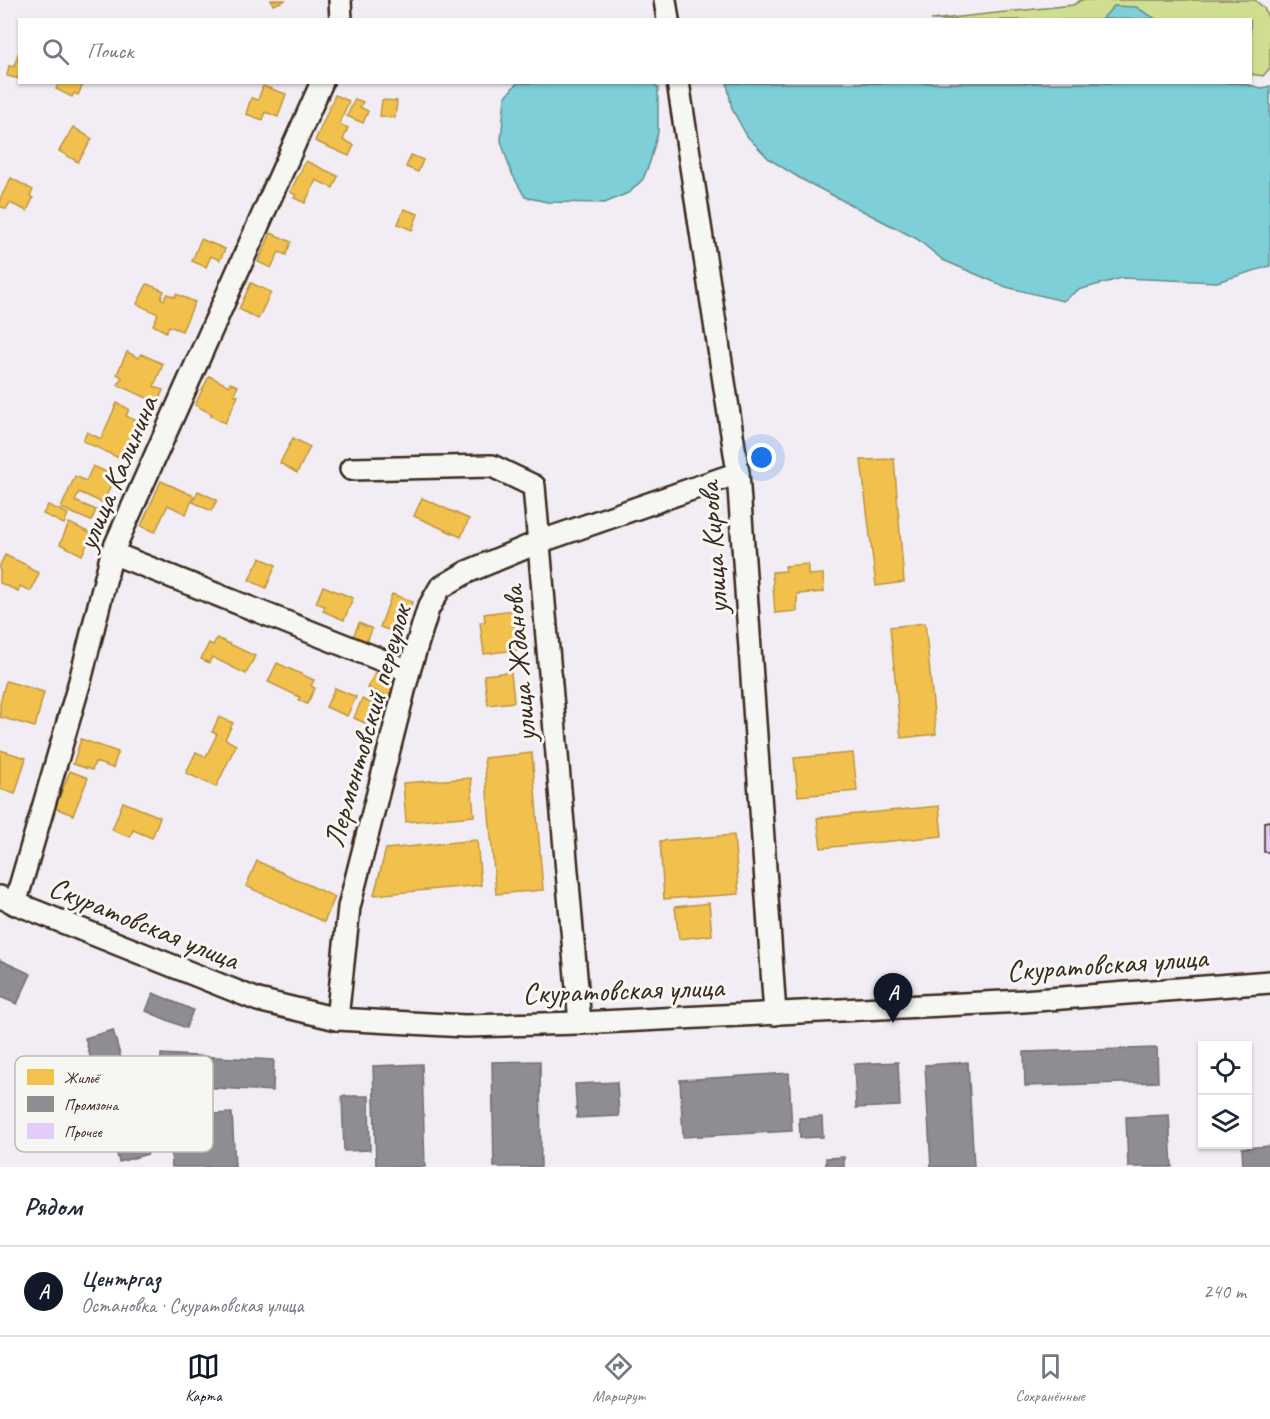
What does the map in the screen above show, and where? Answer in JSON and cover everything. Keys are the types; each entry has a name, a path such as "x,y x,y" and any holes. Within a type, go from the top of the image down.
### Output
{"street":[{"path":"340,0 341,18"},
{"path":"665,0 668,18"},
{"name":"улица Калинина","path":"7,900 80,681 112,553 321,84"},
{"name":"улица Кирова","path":"678,84 738,473 775,1014"},
{"name":"улица Жданова","path":"351,469 492,466 534,486 580,1023"},
{"name":"Лермонтовский переулок","path":"337,1019 349,907 410,672 428,609 440,588 467,572 539,542 738,473"},
{"path":"112,553 410,672"},
{"name":"Скуратовская улица","path":"7,900 258,1000 337,1019 465,1026 580,1023 1023,1001 1270,982"}],"green space":[{"path":"1081,0 1255,0 1264,8 1270,22 1270,68 1263,76 1252,74 1252,18 950,18 1073,5"}],"water":[{"path":"1114,6 1136,7 1154,18 1103,18"},
{"path":"516,84 654,84 658,88 658,132 643,179 630,192 605,203 547,202 525,197 511,172 501,141 505,97"},
{"path":"727,84 1244,84 1262,88 1270,86 1270,266 1217,282 1122,278 1078,290 1063,301 1006,287 943,260 917,239 801,179 769,159 747,136 732,109"}],"building: Жильё":[{"path":"271,0 286,0 273,5"},
{"path":"18,54 18,79 7,76 9,66 14,67"},
{"path":"59,84 83,84 78,95 74,93 72,97 56,89"},
{"path":"263,86 286,94 278,117 265,112 263,120 246,114 251,98 258,100"},
{"path":"335,95 349,101 339,124 348,128 343,140 354,145 349,156 315,141"},
{"path":"355,99 363,102 360,107 368,111 363,123 347,116"},
{"path":"382,100 397,101 395,118 380,116"},
{"path":"73,127 92,139 78,162 59,151"},
{"path":"411,155 423,160 418,172 406,167"},
{"path":"306,161 338,176 333,188 316,180 305,203 294,198 296,195 290,192"},
{"path":"11,178 33,190 30,196 33,198 27,211 10,203 6,209 0,206 0,199"},
{"path":"404,209 418,214 412,230 398,224"},
{"path":"271,233 291,242 286,255 279,252 271,268 258,262"},
{"path":"201,239 225,249 220,260 211,256 206,267 192,261"},
{"path":"251,283 271,292 258,319 239,309"},
{"path":"147,284 164,291 161,298 164,300 167,294 175,297 176,294 195,302 182,331 169,326 166,332 153,325 158,314 137,304"},
{"path":"127,352 139,358 141,354 163,364 154,386 163,390 158,403 118,385 122,377 117,374"},
{"path":"209,376 229,386 230,383 238,386 234,394 238,396 225,423 195,405"},
{"path":"117,403 129,409 126,416 141,423 123,460 83,441 87,432 101,439"},
{"path":"293,438 310,447 297,473 280,463"},
{"path":"894,459 904,582 876,586 861,460"},
{"path":"93,466 115,476 103,503 79,492 75,501 96,510 91,521 61,508 75,476 86,481"},
{"path":"161,481 194,496 186,514 168,505 155,532 141,526"},
{"path":"198,491 217,500 211,511 193,502"},
{"path":"422,498 469,519 461,537 414,516"},
{"path":"48,505 68,514 64,524 43,514"},
{"path":"69,523 92,534 82,555 60,544"},
{"path":"5,555 39,573 31,591 20,586 18,591 0,583 0,565"},
{"path":"260,558 276,565 266,588 249,580"},
{"path":"808,564 808,575 823,574 824,592 797,594 797,611 775,613 772,572 786,571 785,566"},
{"path":"323,586 353,598 344,620 323,611 325,606 316,603"},
{"path":"392,594 412,602 400,634 380,627"},
{"path":"513,610 518,650 484,654 480,622 485,622 484,614"},
{"path":"359,623 372,629 365,647 351,642"},
{"path":"925,623 936,734 901,738 890,627"},
{"path":"217,638 255,656 246,674 212,657 209,663 201,659 209,643 213,645"},
{"path":"277,663 314,680 311,686 315,688 307,704 298,700 300,697 268,682"},
{"path":"511,672 514,702 488,705 484,675"},
{"path":"375,673 396,681 389,697 368,688"},
{"path":"6,681 44,692 35,727 0,717 0,703"},
{"path":"335,688 356,697 347,716 326,707"},
{"path":"362,699 385,710 376,728 354,718"},
{"path":"219,717 233,723 225,739 236,745 216,787 186,773 196,752 206,757 217,734 212,732"},
{"path":"81,739 118,752 113,768 95,762 92,770 73,764"},
{"path":"0,750 26,758 15,794 0,789"},
{"path":"532,753 543,890 496,894 484,758"},
{"path":"853,753 857,791 798,796 794,758"},
{"path":"70,771 88,778 73,815 55,808"},
{"path":"471,778 474,816 406,822 403,783"},
{"path":"123,802 160,817 152,838 133,830 130,837 112,830"},
{"path":"939,806 942,836 821,848 817,818"},
{"path":"734,835 739,894 664,899 660,841"},
{"path":"477,840 481,885 374,895 386,849"},
{"path":"257,861 335,897 324,922 246,886"},
{"path":"709,903 712,935 679,939 675,907"}],"building: Промзона":[{"path":"0,960 31,974 17,1004 0,997"},
{"path":"153,993 193,1010 186,1028 146,1011"},
{"path":"113,1030 120,1056 90,1056 85,1038"},
{"path":"1157,1048 1158,1082 1025,1086 1024,1052"},
{"path":"161,1054 199,1056 161,1056"},
{"path":"213,1057 274,1060 273,1091 213,1088"},
{"path":"540,1061 541,1167 494,1167 492,1062"},
{"path":"898,1062 900,1106 856,1108 854,1064"},
{"path":"968,1062 974,1167 931,1167 925,1065"},
{"path":"422,1064 425,1167 376,1167 373,1066"},
{"path":"789,1073 792,1131 683,1137 680,1080"},
{"path":"617,1082 619,1116 577,1118 575,1084"},
{"path":"342,1096 369,1096 370,1150 344,1151"},
{"path":"232,1113 235,1167 172,1167 171,1152 213,1152 213,1114"},
{"path":"1169,1115 1172,1167 1128,1167 1126,1117"},
{"path":"822,1117 823,1137 800,1138 799,1118"},
{"path":"1270,1146 1270,1167 1243,1167 1242,1149"},
{"path":"116,1152 147,1152 148,1154 119,1162"},
{"path":"844,1157 844,1167 826,1167 826,1158"}],"building: Прочее":[{"path":"1270,821 1270,852 1264,852 1264,822"}],"place":[{"name":"Центргаз","path":"893,1023"}]}
